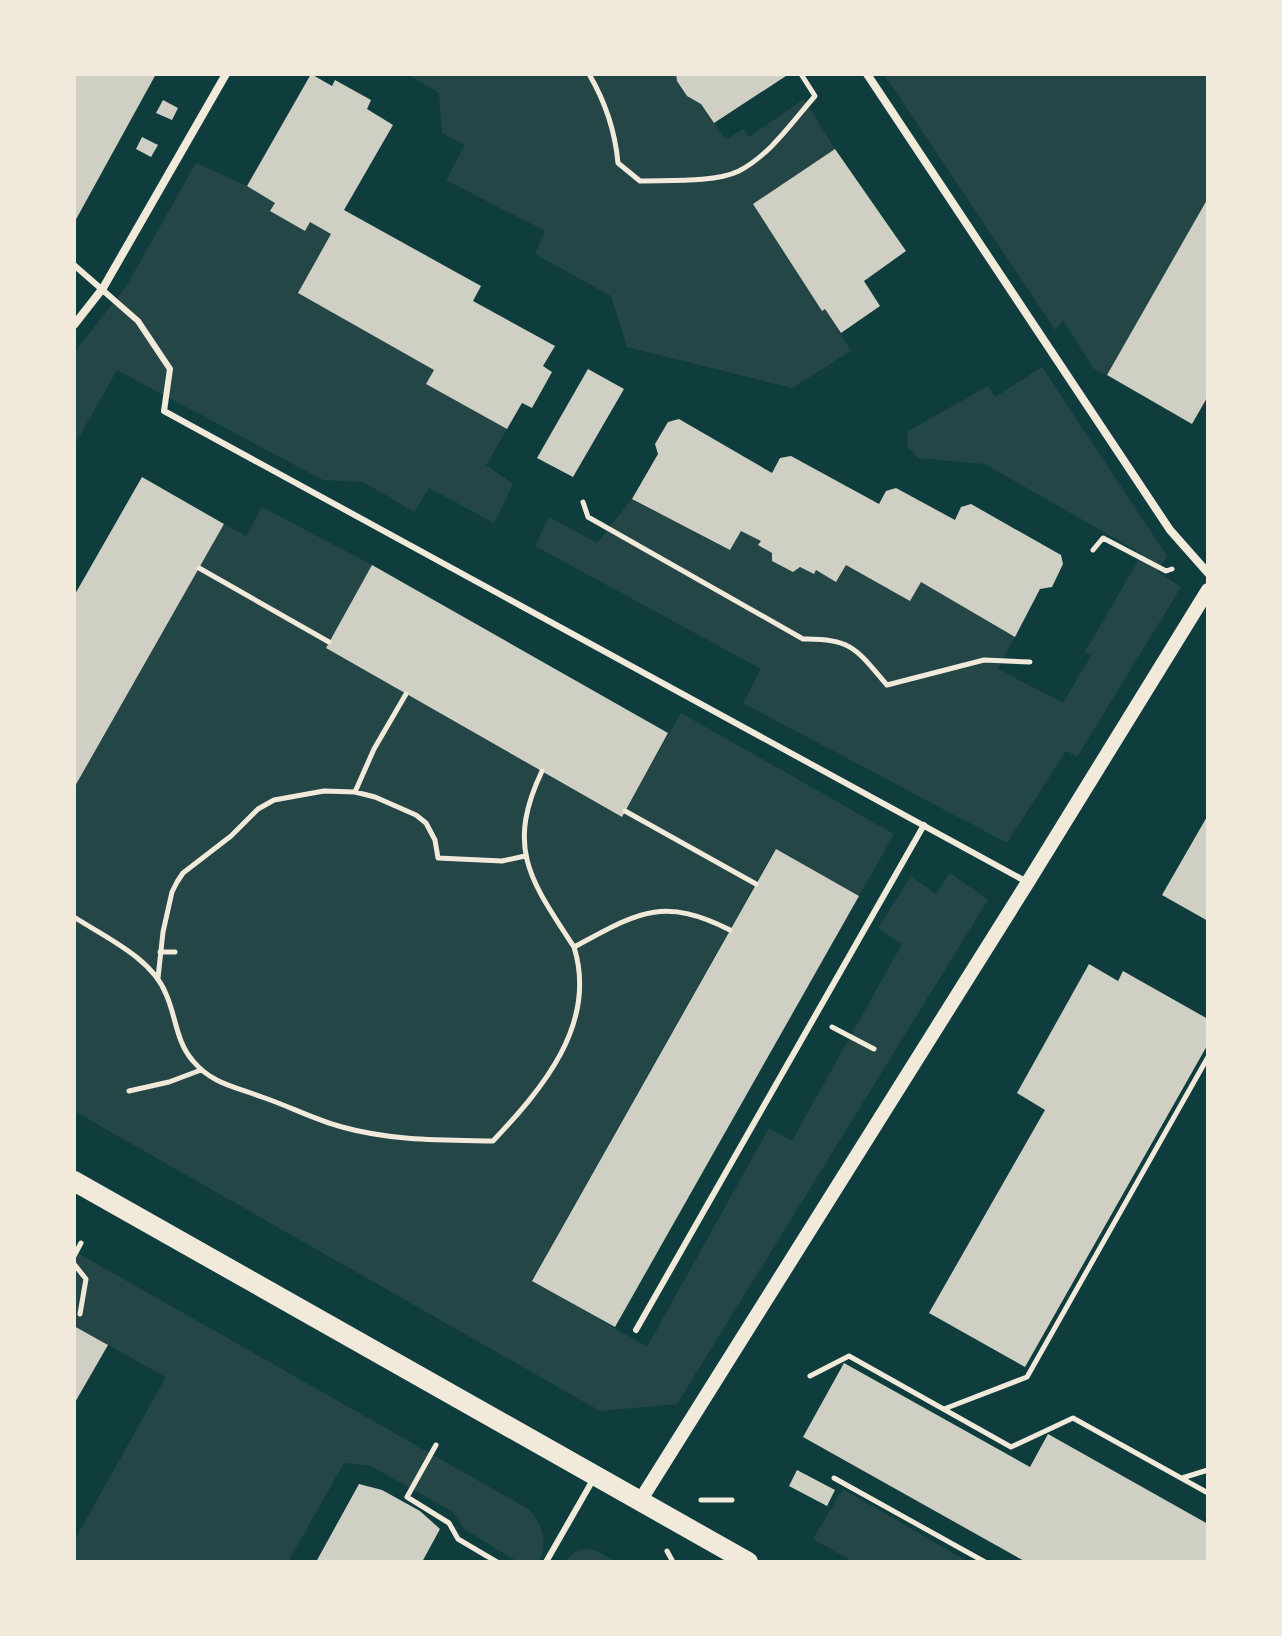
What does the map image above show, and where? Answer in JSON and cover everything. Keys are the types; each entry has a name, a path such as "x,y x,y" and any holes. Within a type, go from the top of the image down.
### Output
{"main road":[{"path":"74,1181 748,1562"}],"street":[{"path":"74,325 103,288 226,74"},
{"path":"867,74 1170,530 1208,573"},
{"path":"640,1501 1208,590"}],"lane":[{"path":"74,265 138,321 170,369 164,411 1028,882"},
{"path":"636,1330 924,825"},
{"path":"546,1562 595,1476"}],"path":[{"path":"589,74 604,100 616,137 618,163 640,181 705,178 738,171 764,152 815,96 801,74"},
{"path":"583,502 588,517 803,639 829,638 855,648 887,685 984,660 1030,662"},
{"path":"1093,550 1103,538 1166,571 1196,561"},
{"path":"199,568 329,642"},
{"path":"355,792 374,749 406,694"},
{"path":"74,917 134,957 158,979 191,1059 201,1070 229,1088 258,1095 342,1127 429,1141 493,1141 531,1101 551,1074 565,1045 578,1000 578,962 574,947 546,905 523,844 527,808 542,771"},
{"path":"158,979 172,892 183,873 231,836 258,809 291,795 324,791 355,792 375,797 420,818 431,831 438,858 502,861 525,856"},
{"path":"625,811 756,884"},
{"path":"574,947 632,916 648,912 693,915 730,930"},
{"path":"160,952 175,952"},
{"path":"814,1018 874,1049"},
{"path":"944,1409 1027,1377 1208,1057"},
{"path":"129,1091 169,1082 201,1070"},
{"path":"74,1256 81,1243"},
{"path":"74,1264 86,1279 80,1314"},
{"path":"810,1376 849,1356 1011,1447 1073,1418 1208,1493"},
{"path":"436,1445 407,1497 449,1523 458,1539 497,1562"},
{"path":"1181,1478 1208,1470"},
{"path":"834,1478 985,1562"}],"shaded area":[{"path":"407,74 676,74 726,140 743,129 749,137 804,99 835,149 754,204 851,351 792,388 627,347 611,296 535,254 545,231 446,180 465,145 442,133 439,93"},
{"path":"884,74 1208,74 1208,198 1107,375 1094,369 1063,320 1055,330"},
{"path":"196,163 247,186 275,203 270,211 305,230 310,222 331,234 434,370 426,384 507,429 486,465 513,484 494,523 429,488 414,512 364,482 323,480 117,370 74,446 74,353 127,285"},
{"path":"1042,367 1167,556 1157,571 1181,587 1077,757 1066,751 1007,843 743,703 761,669 535,546 549,517 597,543 632,499 730,549 741,531 761,541 759,545 772,553 772,561 793,572 800,567 814,574 816,570 836,582 846,565 921,582 1015,637 998,669 1063,703 1091,656 1085,652 1142,554 985,464 919,458 907,446 908,431 988,386 995,397"},
{"path":"262,507 372,565 326,648 621,817 681,713 894,834 859,896 775,849 532,1280 647,1347 769,1128 792,1141 902,944 878,928 911,876 936,894 950,873 988,900 677,1404 600,1411 74,1111 74,788 224,524 246,536"},
{"path":"74,1251 530,1510 543,1535 539,1562 518,1562 464,1529 453,1512 371,1466 344,1463 288,1562 74,1562 74,1541 166,1377 74,1326"},
{"path":"843,1489 968,1562 854,1562 813,1539"},
{"path":"595,1550 616,1562 565,1562 575,1551"}],"building":[{"path":"74,74 156,74 74,223"},
{"path":"311,74 332,86 335,80 371,100 367,109 393,125 344,210 481,286 473,301 555,346 543,366 552,372 532,408 522,403 507,429 426,384 434,370 298,293 331,234 310,222 305,231 270,211 275,203 247,186"},
{"path":"676,74 789,74 714,123 701,104 687,96"},
{"path":"163,100 178,108 172,120 156,113"},
{"path":"142,137 158,145 151,157 136,149"},
{"path":"835,149 906,251 864,281 880,306 841,333 825,309 822,311 753,204"},
{"path":"1208,198 1208,396 1192,424 1107,375"},
{"path":"588,369 624,389 573,477 537,458"},
{"path":"679,419 772,473 780,458 791,456 879,504 886,491 896,488 955,520 961,507 971,504 1061,555 1063,564 1052,587 1040,589 1015,637 921,582 910,601 846,565 836,582 816,570 814,574 800,567 793,572 772,561 772,553 758,545 761,541 741,531 730,550 632,499 658,454 655,444 668,422"},
{"path":"142,477 224,524 74,788 74,596"},
{"path":"372,565 668,733 622,817 326,648"},
{"path":"1208,815 1208,921 1162,895"},
{"path":"776,849 859,896 615,1327 532,1281"},
{"path":"1089,964 1118,981 1123,971 1208,1019 1208,1044 1025,1367 929,1313 1045,1110 1017,1093"},
{"path":"74,1326 108,1345 74,1404"},
{"path":"844,1363 1030,1467 1048,1434 1208,1524 1208,1562 1026,1562 803,1437"},
{"path":"797,1470 835,1490 827,1506 789,1486"},
{"path":"359,1484 382,1490 420,1511 440,1529 422,1562 316,1562"}]}
